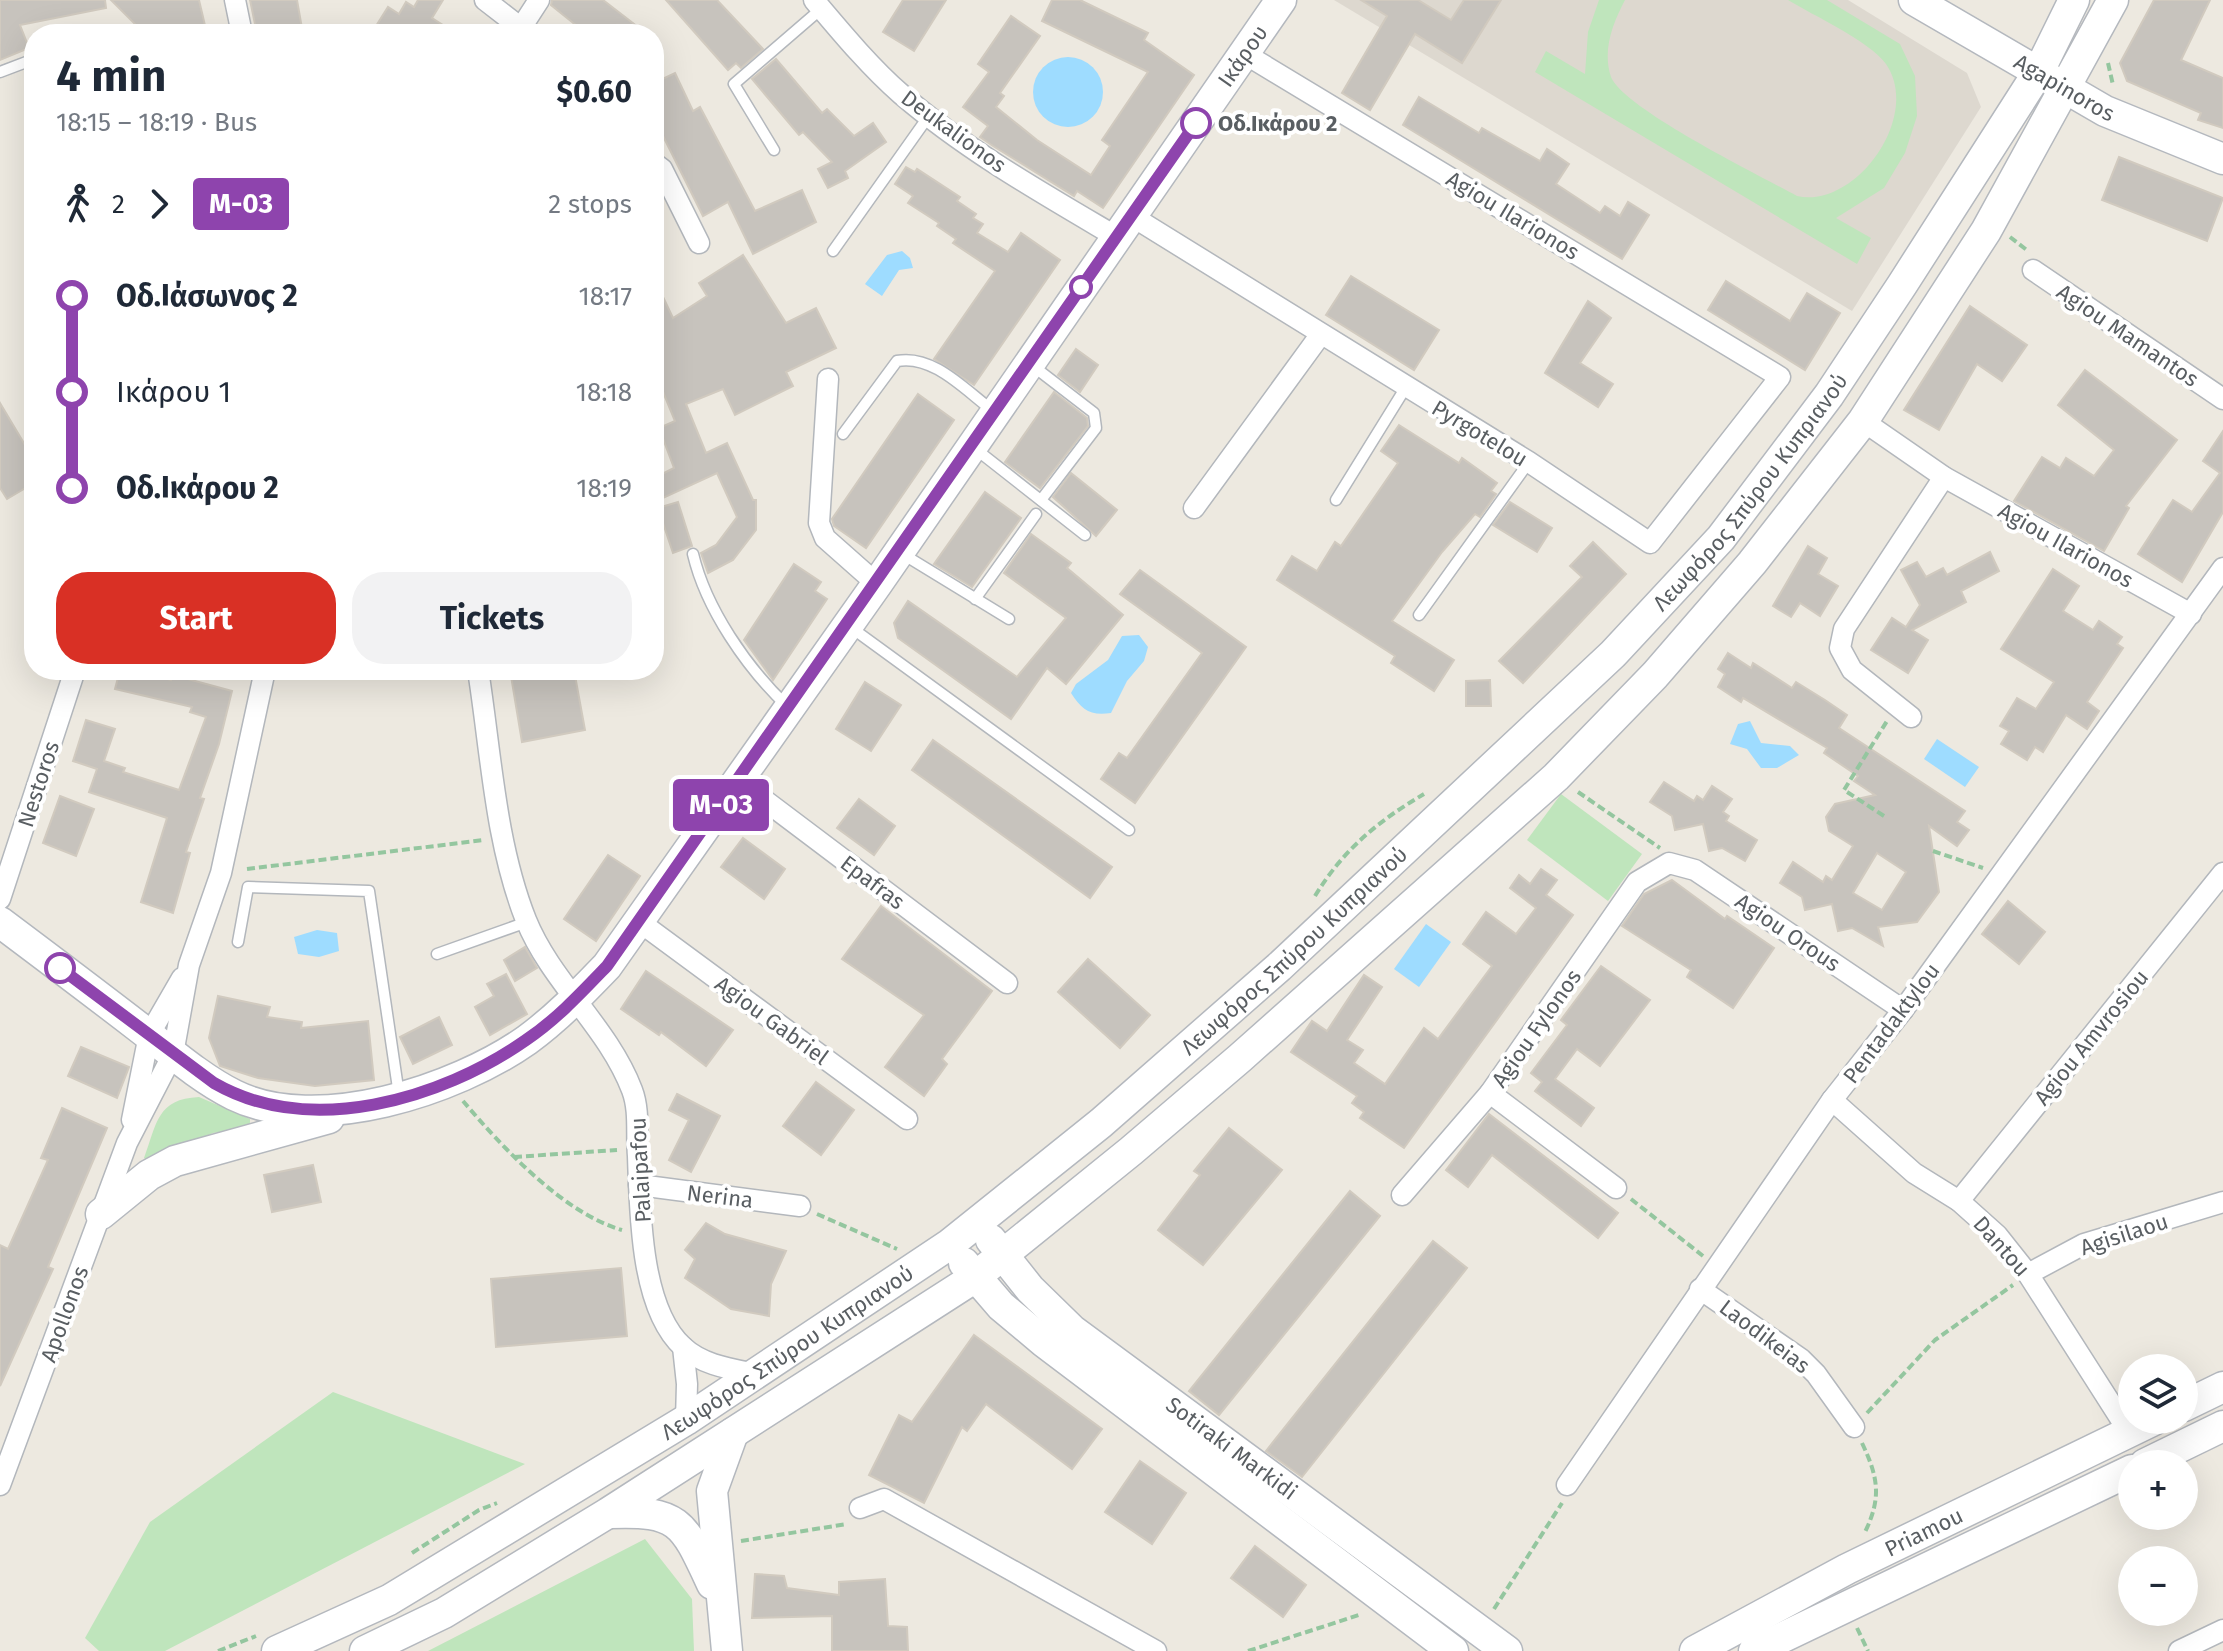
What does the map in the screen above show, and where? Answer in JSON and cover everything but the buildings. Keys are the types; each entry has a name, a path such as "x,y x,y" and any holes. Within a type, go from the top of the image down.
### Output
{"main road":[{"name":"Ικάρου","path":"0,922 214,1083 257,1103 292,1109 365,1106 446,1081 526,1041 575,1000 607,966 877,584 1281,0"},
{"name":"Agapinoros","path":"1914,0 2105,111 2223,159"},
{"name":"Λεωφόρος Σπύρου Κυπριανού","path":"277,1651 389,1600 686,1420 950,1244 1101,1123 1376,878 1613,654 1721,538 1829,395 2039,71 2074,0"},
{"name":"Λεωφόρος Σπύρου Κυπριανού","path":"365,1651 444,1613 608,1513 974,1278 1228,1068 1556,777 1694,630 1863,421 1986,231 2113,0"},
{"path":"101,1214 149,1175 175,1161 365,1106"},
{"name":"Sotiraki Markidi","path":"979,1222 1030,1289 1072,1330 1507,1651"},
{"name":"Sotiraki Markidi","path":"950,1244 974,1278 1044,1342 1453,1651"},
{"path":"2198,1399 2223,1387"},
{"path":"2174,1450 2223,1426"},
{"path":"727,1651 712,1491 733,1433"},
{"name":"Priamou","path":"1695,1651 1847,1569 2125,1434"},
{"name":"Priamou","path":"1754,1651 2118,1477"},
{"path":"608,1513 648,1511 684,1529 720,1600"}],"street":[{"path":"235,0 240,24"},
{"path":"485,0 511,24"},
{"path":"524,24 539,0"},
{"name":"Deukalionos","path":"818,4 881,75 928,117 1031,187 1123,226"},
{"name":"Agiou Ilarionos","path":"1245,54 1780,377"},
{"path":"664,173 699,243"},
{"name":"Pyrgotelou","path":"1123,226 1321,334 1529,462 1650,543 1780,377"},
{"name":"Agiou Mamantos","path":"2033,270 2223,399"},
{"path":"1194,508 1321,334"},
{"path":"828,379 819,523 825,538 877,584"},
{"name":"Agiou Ilarionos","path":"1863,421 1944,477 2191,614"},
{"path":"1904,711 1852,670 1840,648 1844,629 1944,477"},
{"name":"Pentadaktylou","path":"1567,1485 1832,1100 1903,1010 2223,568"},
{"name":"Nestoros","path":"0,899 72,680"},
{"name":"Apollonos","path":"0,1485 127,1143 173,1054 189,965 221,873 263,680"},
{"name":"Palaipafou","path":"480,680 504,837 527,922 575,1000 605,1041 633,1092 650,1282 666,1325 683,1347"},
{"name":"Epafras","path":"739,781 1007,983"},
{"name":"Agiou Orous","path":"1669,863 1695,870 1903,1010"},
{"name":"Agiou Fylonos","path":"1402,1195 1490,1093 1637,882 1669,863"},
{"name":"Agiou Amvrosiou","path":"1959,1201 2223,873"},
{"name":"Agiou Gabriel","path":"637,920 907,1119"},
{"name":"Apollonos","path":"127,1143 149,1035 189,965"},
{"path":"1490,1093 1616,1188"},
{"name":"Dantou","path":"1832,1100 1914,1173 1959,1201 1997,1235 2118,1394"},
{"name":"Nerina","path":"639,1185 800,1206"},
{"name":"Agisilaou","path":"2028,1274 2084,1244 2223,1202"},
{"name":"Laodikeias","path":"1700,1289 1801,1359 1816,1374 1854,1427"},
{"path":"683,1347 712,1364 756,1374"},
{"path":"683,1347 687,1384 686,1420"},
{"path":"860,1508 884,1499 1156,1651"},
{"path":"2179,1651 2223,1630"}],"lane":[{"path":"774,150 734,84 818,4"},
{"path":"0,72 24,63"},
{"path":"833,251 928,117"},
{"path":"843,434 897,361 905,359 919,360 937,369 995,412"},
{"path":"1028,363 1094,413 1098,420 1096,428 1041,500"},
{"path":"1336,500 1406,387"},
{"path":"972,446 1085,535"},
{"path":"1419,615 1529,462"},
{"path":"975,599 1036,514"},
{"path":"899,552 1009,619"},
{"path":"693,554 700,582 754,674 789,708"},
{"path":"847,625 1129,830"},
{"path":"238,942 248,887 369,891 400,1097"},
{"path":"437,954 527,922"}],"path":[{"path":"2002,230 2039,259 2033,270"},
{"path":"1884,816 1844,790 1904,711"},
{"path":"1556,777 1657,843 1669,863"},
{"path":"1309,906 1337,860 1397,810 1425,794"},
{"path":"221,873 504,837"},
{"path":"1933,851 1982,868 1998,878"},
{"path":"446,1081 511,1157 602,1224 644,1236"},
{"path":"511,1157 637,1148"},
{"path":"1616,1188 1716,1266"},
{"path":"800,1206 902,1251 891,1260"},
{"path":"1847,1569 1876,1509 1875,1470 1854,1427 1935,1340 2028,1274"},
{"path":"1479,1632 1560,1509 1567,1485"},
{"path":"735,1542 845,1525 860,1508"},
{"path":"1248,1651 1390,1604"}],"shaded area":[{"path":"1334,0 1848,0 1967,73 1981,107 1852,311"}],"green space":[{"path":"1599,0 1625,0 1608,47 1611,77 1621,90 1666,123 1797,196 1819,196 1841,188 1861,174 1889,132 1896,108 1895,85 1886,64 1867,46 1788,0 1827,0 1900,44 1915,76 1917,116 1905,153 1884,188 1836,218 1871,238 1857,264 1535,72 1546,51 1585,74 1588,32"},
{"path":"1561,794 1642,854 1608,901 1527,840"},
{"path":"199,1097 250,1119 250,1127 213,1133 149,1162 144,1158 156,1124 167,1108 175,1102"},
{"path":"333,1392 525,1464 165,1651 99,1651 85,1638 150,1522"},
{"path":"645,1539 692,1599 694,1651 428,1651"}],"water":[{"path":"1068,57 1093,67 1103,92 1093,117 1068,127 1043,117 1033,92 1043,67"},
{"path":"902,251 910,258 913,268 899,270 882,296 865,284 887,255"},
{"path":"1139,635 1148,647 1144,661 1127,681 1111,713 1097,714 1083,708 1071,693 1076,684 1108,660 1122,636"},
{"path":"1750,721 1761,743 1790,746 1799,755 1777,768 1761,768 1747,749 1730,744 1738,724"},
{"path":"1937,739 1979,767 1965,787 1924,759"},
{"path":"1426,924 1451,942 1419,987 1394,969"},
{"path":"317,930 337,933 339,951 319,957 298,954 294,937"}],"bus line":[{"name":"M-03","path":"60,968 214,1083 236,1096 275,1107 326,1109 388,1101 470,1071 526,1041 575,1000 607,966 877,584 1196,123"}],"place":[{"name":"Οδ.Ικάρου 2","path":"1196,123"}]}
